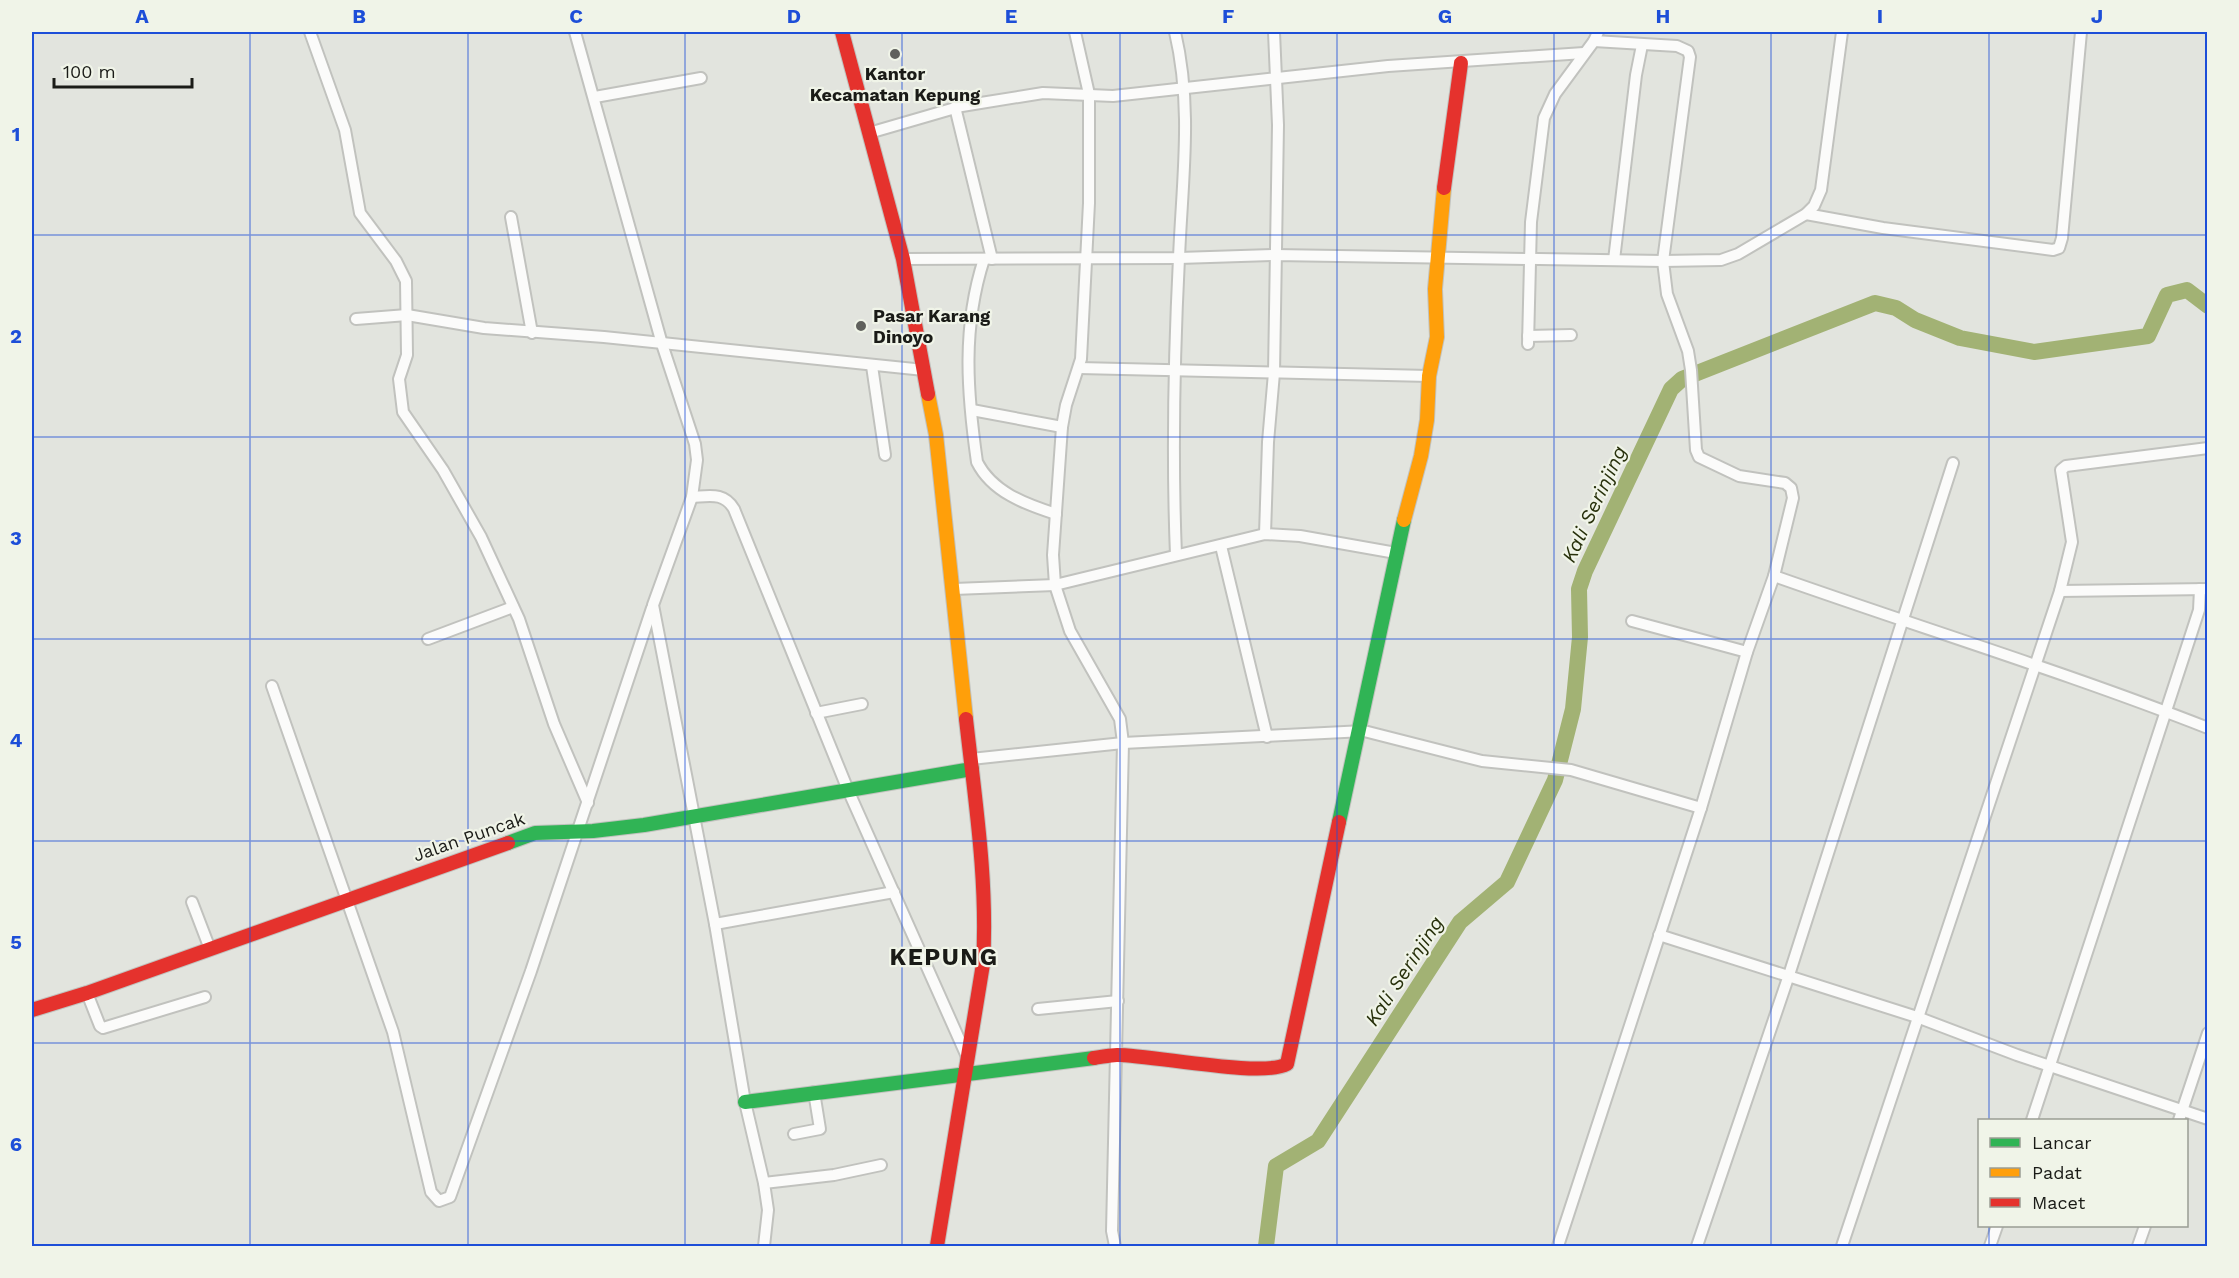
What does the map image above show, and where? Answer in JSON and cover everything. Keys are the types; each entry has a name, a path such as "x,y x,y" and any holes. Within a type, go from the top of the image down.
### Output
{"street":[{"path":"310,32 345,130 360,213 396,261 406,281 407,355 399,379 403,412 443,470 481,537 513,607 554,724 588,803"},
{"path":"272,686 393,1032 431,1192 439,1201 443,1201 450,1197 527,983 576,831 588,803 653,605 692,497 697,460 695,444 662,345 576,32"},
{"path":"842,32 903,259 936,435 954,589 985,928 983,964 937,1246"},
{"path":"1075,32 1089,94 1091,149 1087,259 1079,368 1066,405 1062,427 1053,555 1055,585 1070,631 1120,719 1117,744 1112,1001 1112,1231 1115,1246"},
{"path":"1174,32 1184,70 1186,165 1174,372 1176,555"},
{"path":"1265,534 1268,442 1274,373 1277,80 1274,32"},
{"path":"903,259 1087,259 1275,255 1663,261 1730,258 1806,214 1814,206 1821,190 1842,32"},
{"path":"1806,214 1883,228 2053,250 2059,248 2062,238 2081,32"},
{"path":"1558,1246 1701,808 1747,652 1774,576 1793,498 1791,488 1779,481 1739,476 1699,458 1695,438 1694,391 1688,351 1667,294 1663,261 1690,57 1684,47 1642,45 1596,36 1555,94 1544,118 1531,222 1528,340 1571,335"},
{"path":"1614,260 1636,75 1642,45"},
{"path":"869,133 955,107 1043,93 1113,96 1277,80 1388,66 1461,63 1584,53"},
{"path":"745,1101 814,1092 967,1066 1113,1056 1251,1068 1280,1068 1287,1064 1364,731 1396,553 1421,456 1437,337 1436,257 1446,163 1461,63"},
{"path":"595,97 701,78"},
{"path":"955,107 988,259 969,313 967,354 977,462 983,476 996,488 1056,514"},
{"path":"511,217 532,333"},
{"path":"356,318 407,315 532,333 924,370"},
{"path":"1079,368 1174,372 1392,373 1432,363"},
{"path":"872,366 885,454"},
{"path":"972,410 1062,427"},
{"path":"1842,1246 2060,591 2072,542 2071,519 2060,476 2063,468 2208,448"},
{"path":"1697,1246 1789,975 1900,621 1953,463"},
{"path":"692,497 721,496 729,501 734,509 848,790 894,892 967,1066"},
{"path":"954,589 1055,585 1265,534 1300,536 1396,553"},
{"path":"1221,546 1266,737"},
{"path":"1774,576 2034,667 2103,688 2208,728"},
{"path":"2032,1119 2204,589 2060,591"},
{"path":"653,605 715,924 745,1101 764,1183 768,1209 764,1246"},
{"path":"428,639 513,607"},
{"path":"1632,621 1747,652"},
{"path":"816,713 862,704"},
{"path":"971,764 1117,744 1364,731 1482,761 1533,764 1571,770 1701,808"},
{"name":"Jalan Puncak","path":"32,1010 87,993 346,901 519,837 549,831 612,829 693,816 848,790 971,764"},
{"path":"715,924 894,892"},
{"path":"192,902 210,949"},
{"path":"1659,935 1917,1017 2181,1115 2208,1119"},
{"path":"87,993 100,1026 103,1028 205,997"},
{"path":"1038,1009 1112,1001"},
{"path":"2181,1115 2208,1033"},
{"path":"794,1134 820,1130 814,1092"},
{"path":"764,1183 881,1165"},
{"path":"1990,1246 1997,1227"},
{"path":"2138,1246 2145,1227"}],"waterway":[{"name":"Kali Serinjing","path":"1266,1246 1276,1166 1318,1141 1460,922 1507,882 1555,780 1573,709 1580,637 1579,589 1585,571 1671,389 1682,379 1875,303 1896,308 1915,320 1960,338 2034,352 2148,336 2167,295 2187,290 2208,306"}],"traffic: fast":[{"path":"1339,822 1404,520"},
{"path":"508,843 535,833 593,831 644,825 972,769"},
{"path":"745,1102 1094,1058"}],"traffic: slow":[{"path":"1404,520 1421,456 1427,420 1429,376 1437,337 1435,289 1444,188"},
{"path":"928,394 936,435 966,719"}],"traffic: jam":[{"path":"842,32 903,259 928,394"},
{"path":"1444,188 1461,63"},
{"path":"937,1246 983,964 982,872 966,719"},
{"path":"1094,1058 1114,1055 1134,1056 1206,1065 1255,1068 1274,1068 1287,1064 1339,822"},
{"path":"32,1010 87,993 508,843"}],"place":[{"name":"Kantor Kecamatan Kepung","path":"895,54"},
{"name":"Pasar Karang Dinoyo","path":"861,326"}],"district":[{"name":"KEPUNG","path":"944,957"}]}
